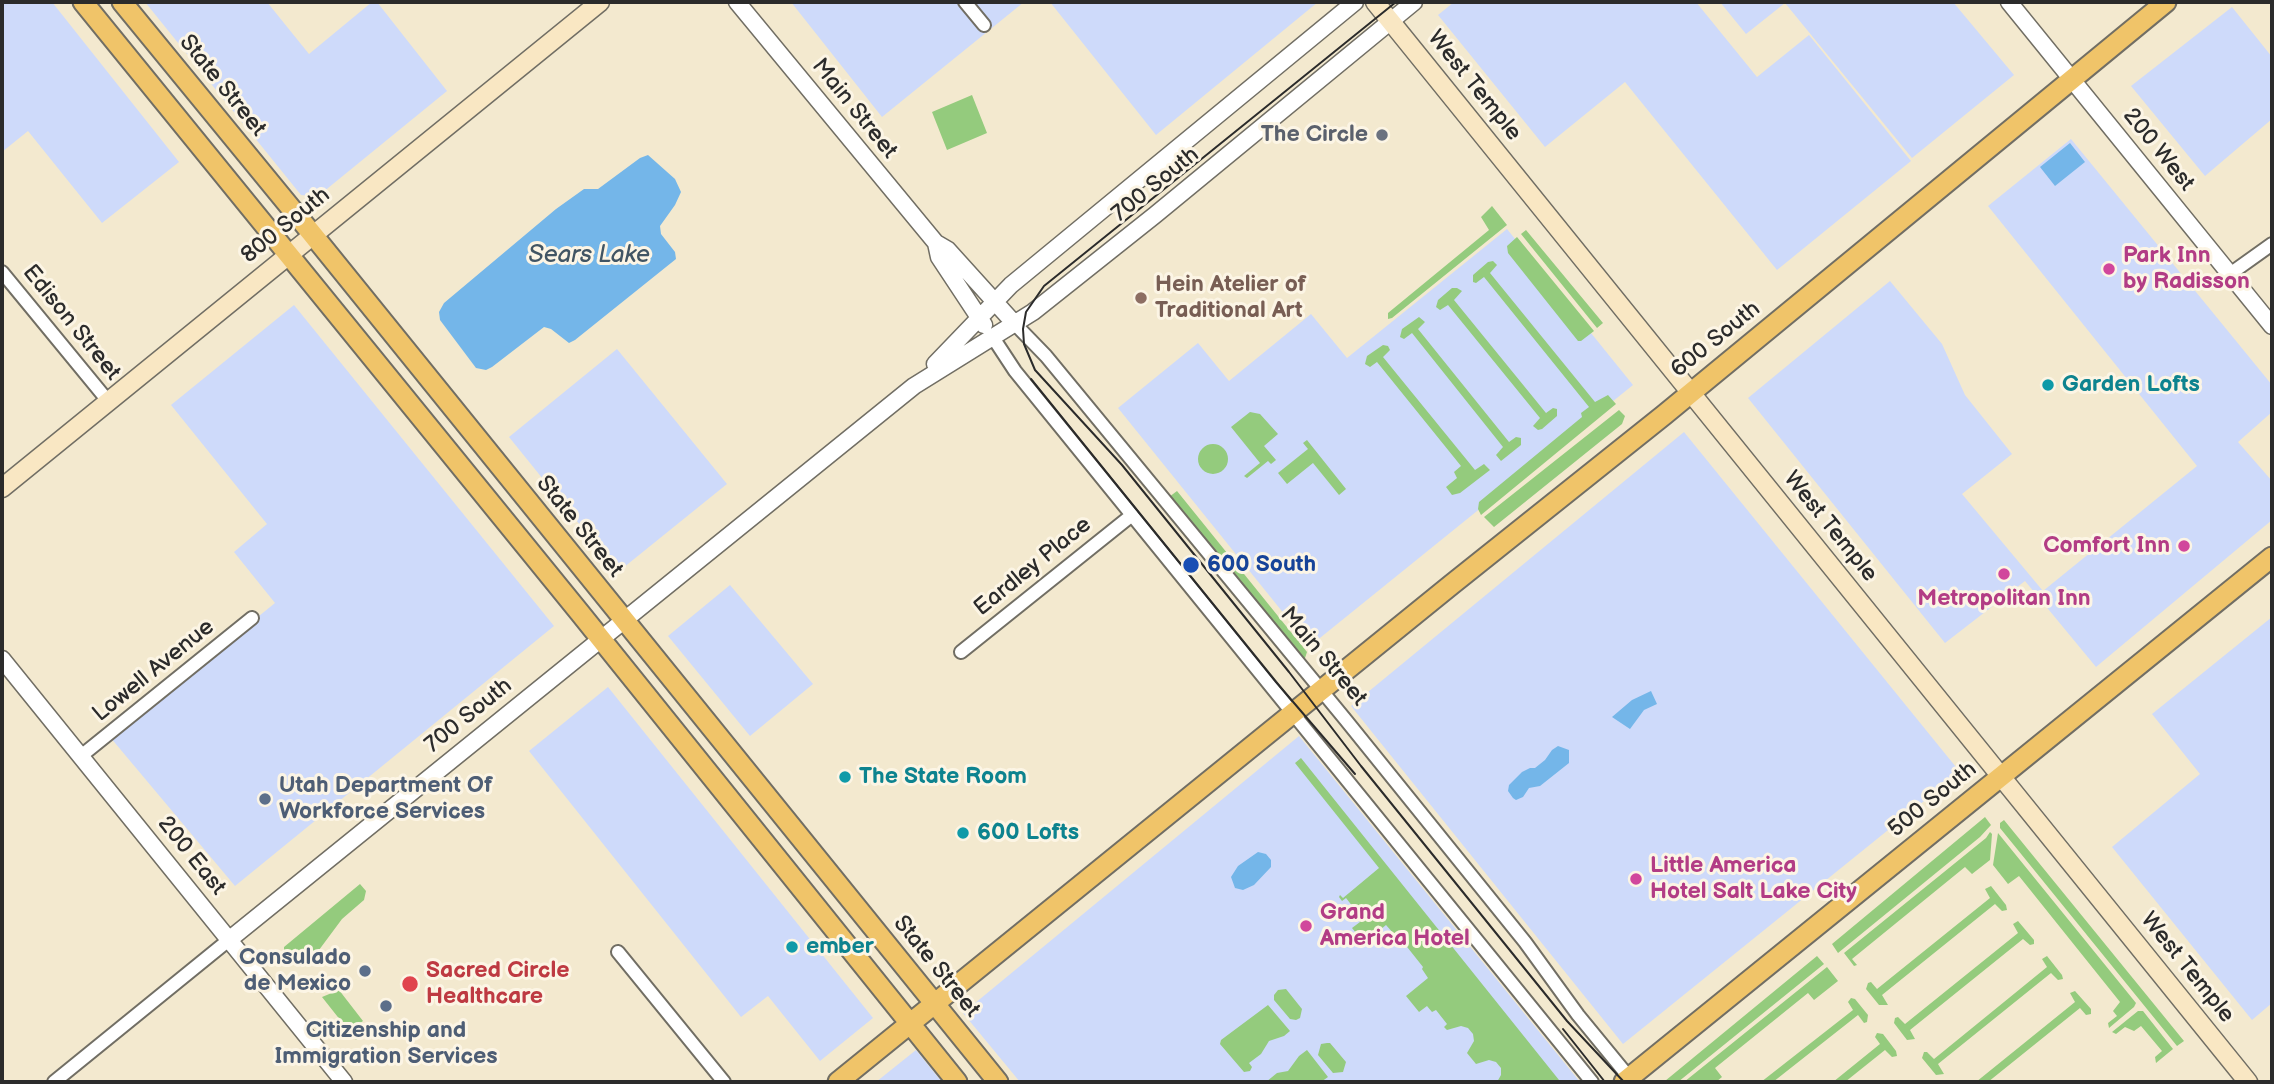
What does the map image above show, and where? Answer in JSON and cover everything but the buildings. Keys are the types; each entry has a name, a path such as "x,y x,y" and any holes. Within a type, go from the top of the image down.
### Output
{"main road":[{"path":"83,2 957,1082"},
{"name":"State Street","path":"122,2 998,1082"},
{"name":"800 South","path":"2,488 600,2"},
{"name":"West Temple","path":"1375,2 2248,1082"},
{"name":"600 South","path":"838,1082 1690,394 2166,2"},
{"name":"500 South","path":"1629,1081 2272,556"}],"street":[{"name":"Main Street","path":"737,2 936,243 948,250 1046,356 1525,942 1629,1081"},
{"path":"965,2 984,26"},
{"name":"700 South","path":"914,386 1017,280 1355,2"},
{"name":"700 South","path":"54,1082 914,386 1033,313 1414,2"},
{"name":"200 West","path":"2009,2 2272,326"},
{"name":"Main Street","path":"936,243 939,257 1015,371 1591,1082"},
{"path":"2230,274 2272,244"},
{"name":"Edison Street","path":"2,272 108,401"},
{"name":"Eardley Place","path":"961,652 1132,515"},
{"name":"Lowell Avenue","path":"81,756 252,618"},
{"name":"200 East","path":"2,659 344,1082"},
{"path":"618,952 724,1082"}],"shaded area":[{"path":"2,2 52,2 179,162 102,223 28,131 2,152"},
{"path":"145,2 267,2 309,54 372,2 377,2 447,91 317,197 301,195"},
{"path":"791,2 1024,2 882,117"},
{"path":"1050,2 1318,2 1156,135"},
{"path":"1454,2 1696,2 1757,77 1809,35 1911,161 1777,270 1625,82 1545,147 1438,15"},
{"path":"1720,2 1953,2 2014,75 1912,158 1785,3 1746,34"},
{"path":"2232,7 2272,57 2272,119 2205,176 2131,86"},
{"path":"2071,139 2272,385 2272,412 2238,442 2272,481 2272,520 2096,667 2025,581 1945,643 1748,398 1890,281 1942,344 1965,395 2012,454 1962,494 2043,591 2197,466 1988,206"},
{"path":"1507,229 1633,385 1310,646 1118,408 1198,343 1229,381 1311,314 1347,358"},
{"path":"294,305 554,626 235,886 110,737 275,603 234,552 267,524 171,405"},
{"path":"617,349 727,484 618,572 509,437"},
{"path":"1684,432 1960,772 1623,1044 1351,706"},
{"path":"730,585 813,684 750,736 668,636"},
{"path":"2272,617 2272,1003 2252,1020 2112,847 2200,774 2152,714"},
{"path":"608,687 873,1018 820,1061 768,996 741,1017 529,751"},
{"path":"1299,736 1580,1082 1020,1082 963,1013"},
{"path":"916,1050 942,1082 876,1082"}],"green space":[{"path":"972,95 987,133 947,150 932,112"},
{"path":"1492,206 1507,225 1388,319 1388,313 1489,230 1481,217"},
{"path":"1526,230 1603,323 1597,328 1521,234"},
{"path":"1517,237 1594,331 1581,341 1578,341 1508,253 1507,246"},
{"path":"1493,261 1497,265 1490,273 1595,402 1608,395 1616,404 1481,515 1479,502 1582,417 1581,413 1589,407 1484,277 1476,283 1473,282 1473,275"},
{"path":"1452,288 1462,291 1454,300 1546,413 1553,408 1557,409 1557,416 1542,429 1538,430 1533,426 1540,418 1448,305 1440,310 1436,307 1438,300"},
{"path":"1419,317 1425,322 1418,329 1509,442 1516,437 1521,438 1521,445 1501,461 1496,455 1503,447 1412,333 1404,339 1400,337 1402,329"},
{"path":"1383,345 1390,350 1383,357 1475,470 1484,464 1490,470 1460,493 1452,495 1446,487 1457,478 1454,472 1461,466 1377,362 1370,367 1365,364 1367,356"},
{"path":"1619,410 1625,416 1622,424 1494,527 1484,517"},
{"path":"1250,412 1260,414 1278,434 1264,446 1276,460 1271,464 1268,461 1247,478 1244,476 1260,463 1231,427"},
{"path":"1307,440 1346,489 1339,495 1313,463 1287,484 1278,473 1308,449 1303,443"},
{"path":"1213,444 1224,448 1228,459 1224,470 1213,474 1202,470 1198,459 1202,448"},
{"path":"1177,491 1307,652 1305,658 1301,659 1169,497"},
{"path":"1301,758 1559,1080 1557,1082 1497,1082 1501,1068 1496,1062 1489,1060 1476,1064 1467,1053 1474,1041 1468,1028 1461,1026 1447,1030 1444,1027 1447,1024 1436,1010 1432,1012 1427,1006 1419,1012 1406,996 1428,978 1423,967 1396,933 1386,925 1364,943 1352,928 1360,922 1354,915 1357,912 1346,898 1342,901 1339,897 1340,895 1343,898 1379,868 1295,763"},
{"path":"1985,817 1991,825 1980,837 1838,953 1832,944"},
{"path":"2004,820 2184,1041 2177,1046 2000,828 2000,823"},
{"path":"1990,832 1990,860 1972,874 1965,867 1852,959 1857,965 1854,966 1844,953"},
{"path":"1998,833 2136,1003 2109,1028 2108,1023 2117,1016 2113,1011 2120,1002 2019,876 2008,884 1993,865"},
{"path":"360,884 366,891 364,900 342,919 319,950 296,965 284,947"},
{"path":"1991,886 2007,910 2002,911 1995,904 1882,995 1888,1005 1879,1005 1866,989 1868,983 1871,982 1877,989 1990,898 1985,889"},
{"path":"2018,921 2034,940 2034,944 2030,945 2023,939 1910,1030 1915,1039 1907,1040 1894,1023 1895,1018 1898,1017 1905,1024 2018,933 2013,924"},
{"path":"1817,956 1824,964 1678,1082 1665,1081"},
{"path":"2047,956 2063,979 2058,980 2051,973 1938,1064 1944,1074 1936,1075 1922,1058 1924,1052 1934,1059 2047,967 2042,959"},
{"path":"1827,967 1838,981 1814,1000 1808,993 1715,1068 1722,1077 1716,1082 1684,1082"},
{"path":"1286,989 1302,1009 1300,1018 1296,1020 1290,1019 1274,1000 1278,990"},
{"path":"339,990 363,1021 359,1024 366,1032 356,1040 322,997"},
{"path":"2075,991 2091,1009 2091,1014 2086,1015 2080,1008 1988,1082 1976,1082 2075,1002 2070,993"},
{"path":"1851,998 1855,999 1868,1015 1867,1022 1864,1023 1858,1015 1773,1082 1761,1082 1853,1010 1848,1002"},
{"path":"1268,1005 1290,1031 1269,1041 1261,1054 1249,1063 1252,1067 1250,1071 1244,1072 1220,1044 1221,1040"},
{"path":"2138,1011 2143,1011 2173,1049 2156,1063 2155,1057 2162,1051 2141,1026 2134,1031 2125,1027 2116,1034 2112,1032"},
{"path":"1877,1033 1883,1034 1897,1056 1892,1057 1885,1050 1845,1082 1833,1082 1880,1044 1875,1037"},
{"path":"1330,1043 1346,1062 1343,1072 1333,1073 1318,1055 1321,1044"},
{"path":"1307,1050 1328,1077 1321,1082 1266,1082 1277,1073 1288,1071"}],"water":[{"path":"2070,143 2085,162 2055,186 2040,167"},
{"name":"Sears Lake","path":"648,155 675,179 681,192 660,226 661,234 675,252 676,259 575,340 569,343 544,327 492,367 486,370 476,368 440,320 439,312 444,303 556,209 584,189 598,189"},
{"path":"1651,691 1657,704 1644,710 1630,729 1612,717 1632,700"},
{"path":"1558,746 1569,750 1569,763 1540,786 1529,788 1523,797 1516,800 1513,798 1508,791 1509,785 1522,772 1535,768"},
{"path":"1258,852 1266,854 1271,860 1271,867 1254,885 1243,890 1235,888 1231,877 1238,866"}],"tram line":[{"path":"1396,2 1044,286 1026,312 1024,344 1035,370 1122,465 1567,1021 1624,1082"},
{"path":"1031,379 1276,682 1355,774"},
{"path":"1563,1029 1605,1082"}],"place":[{"name":"The Circle","path":"1382,135"},
{"name":"Park Inn by Radisson","path":"2109,269"},
{"name":"Hein Atelier of Traditional Art","path":"1141,298"},
{"name":"Garden Lofts","path":"2048,385"},
{"name":"Comfort Inn","path":"2184,546"},
{"name":"600 South","path":"1191,565"},
{"name":"Metropolitan Inn","path":"2004,574"},
{"name":"The State Room","path":"845,777"},
{"name":"Utah Department Of Workforce Services","path":"265,799"},
{"name":"600 Lofts","path":"963,833"},
{"name":"Little America Hotel Salt Lake City","path":"1636,879"},
{"name":"Grand America Hotel","path":"1306,926"},
{"name":"ember","path":"792,947"},
{"name":"Consulado de Mexico","path":"365,971"},
{"name":"Sacred Circle Healthcare","path":"410,984"},
{"name":"Citizenship and Immigration Services","path":"386,1006"}]}
